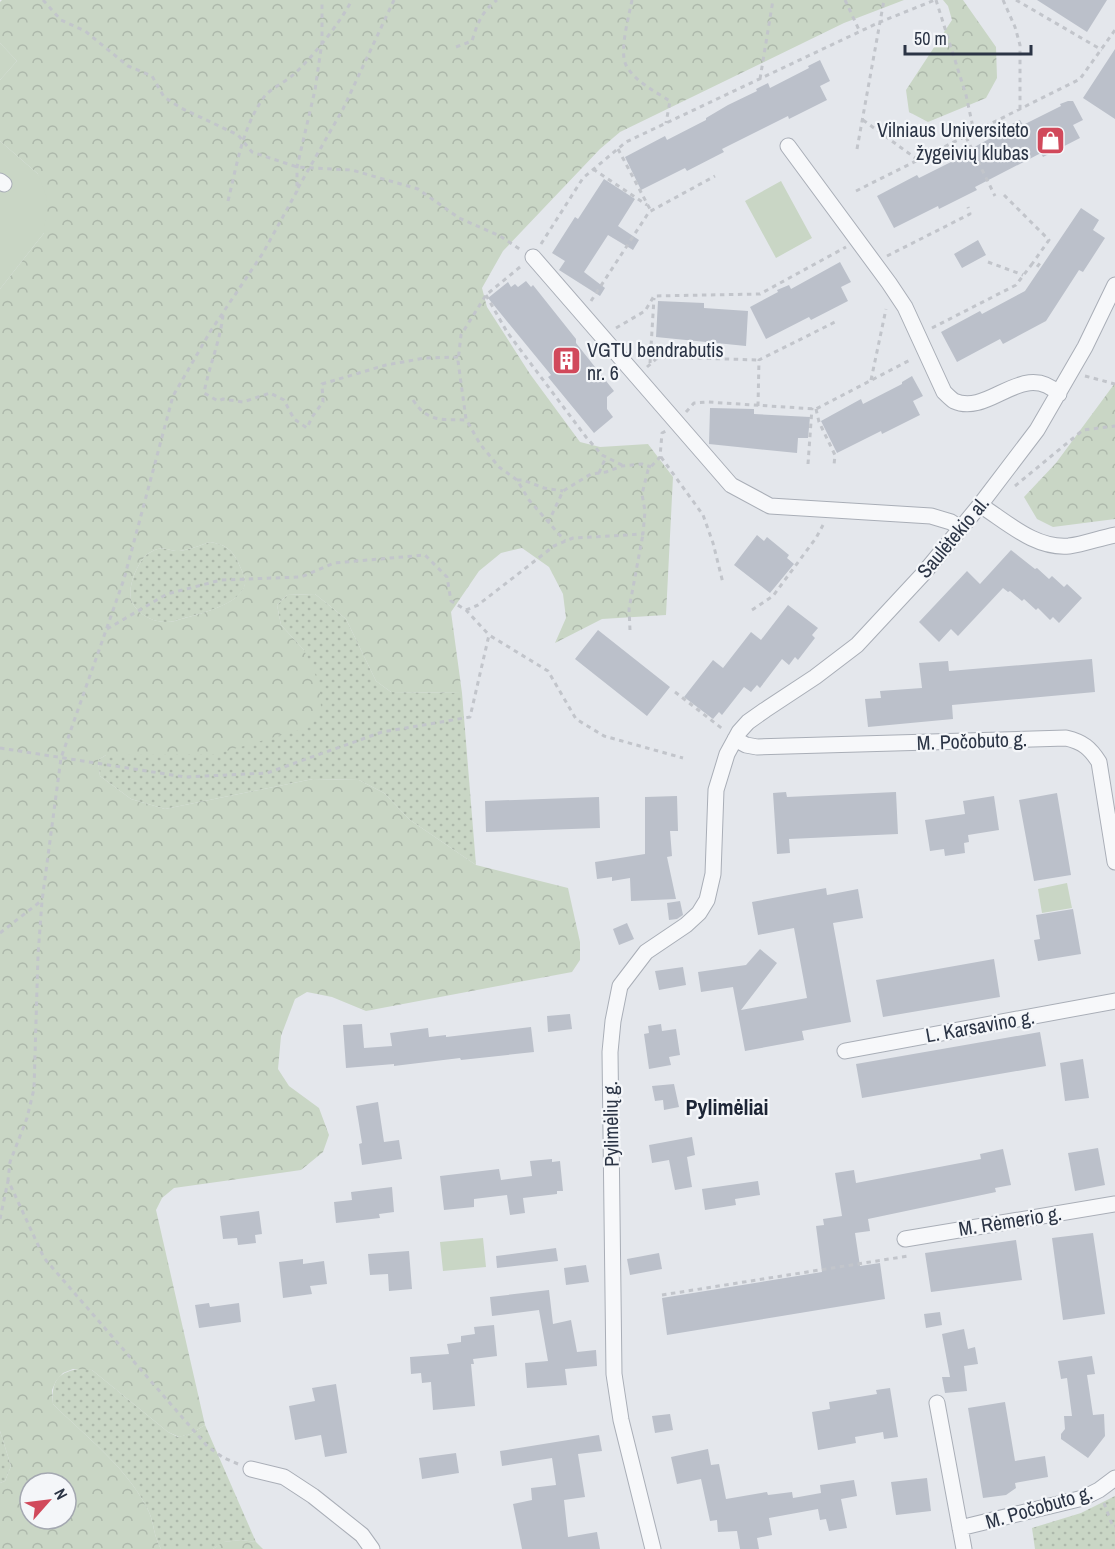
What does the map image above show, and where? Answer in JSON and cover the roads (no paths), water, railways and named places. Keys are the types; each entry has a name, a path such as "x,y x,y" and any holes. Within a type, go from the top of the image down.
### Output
{"street":[{"path":"788,146 905,307 944,392 954,401 965,403 978,402 1023,383 1037,383 1051,387 1059,394"},
{"path":"532,257 731,485 770,506 931,516 951,522 960,528"},
{"name":"Saulėtekio al.","path":"735,739 743,727 756,716 815,678 856,645 896,604 984,500 1037,430 1059,394 1115,285"},
{"path":"984,500 1037,542 1069,546 1115,535"},
{"name":"M. Počobuto g.","path":"735,739 746,745 757,747 1066,738 1080,741 1092,750 1099,762 1115,862"},
{"name":"Pylimėlių g.","path":"653,1549 621,1420 614,1374 610,1052 613,1021 620,986 646,952 686,925 699,913 707,900 712,884 716,790 720,771 735,739"},
{"name":"L. Karsavino g.","path":"845,1051 1115,1001"},
{"name":"M. Rėmerio g.","path":"905,1239 1115,1204"},
{"path":"937,1403 964,1549"},
{"path":"251,1469 284,1477 313,1496 350,1524 372,1549"},
{"name":"M. Počobuto g.","path":"960,1528 1061,1505 1099,1490 1115,1478"}],"place":[{"name":"Vilniaus Universiteto žygeivių klubas","path":"1050,141"},
{"name":"VGTU bendrabutis nr. 6","path":"566,361"}],"district":[{"name":"Pylimėliai","path":"727,1107"}]}
